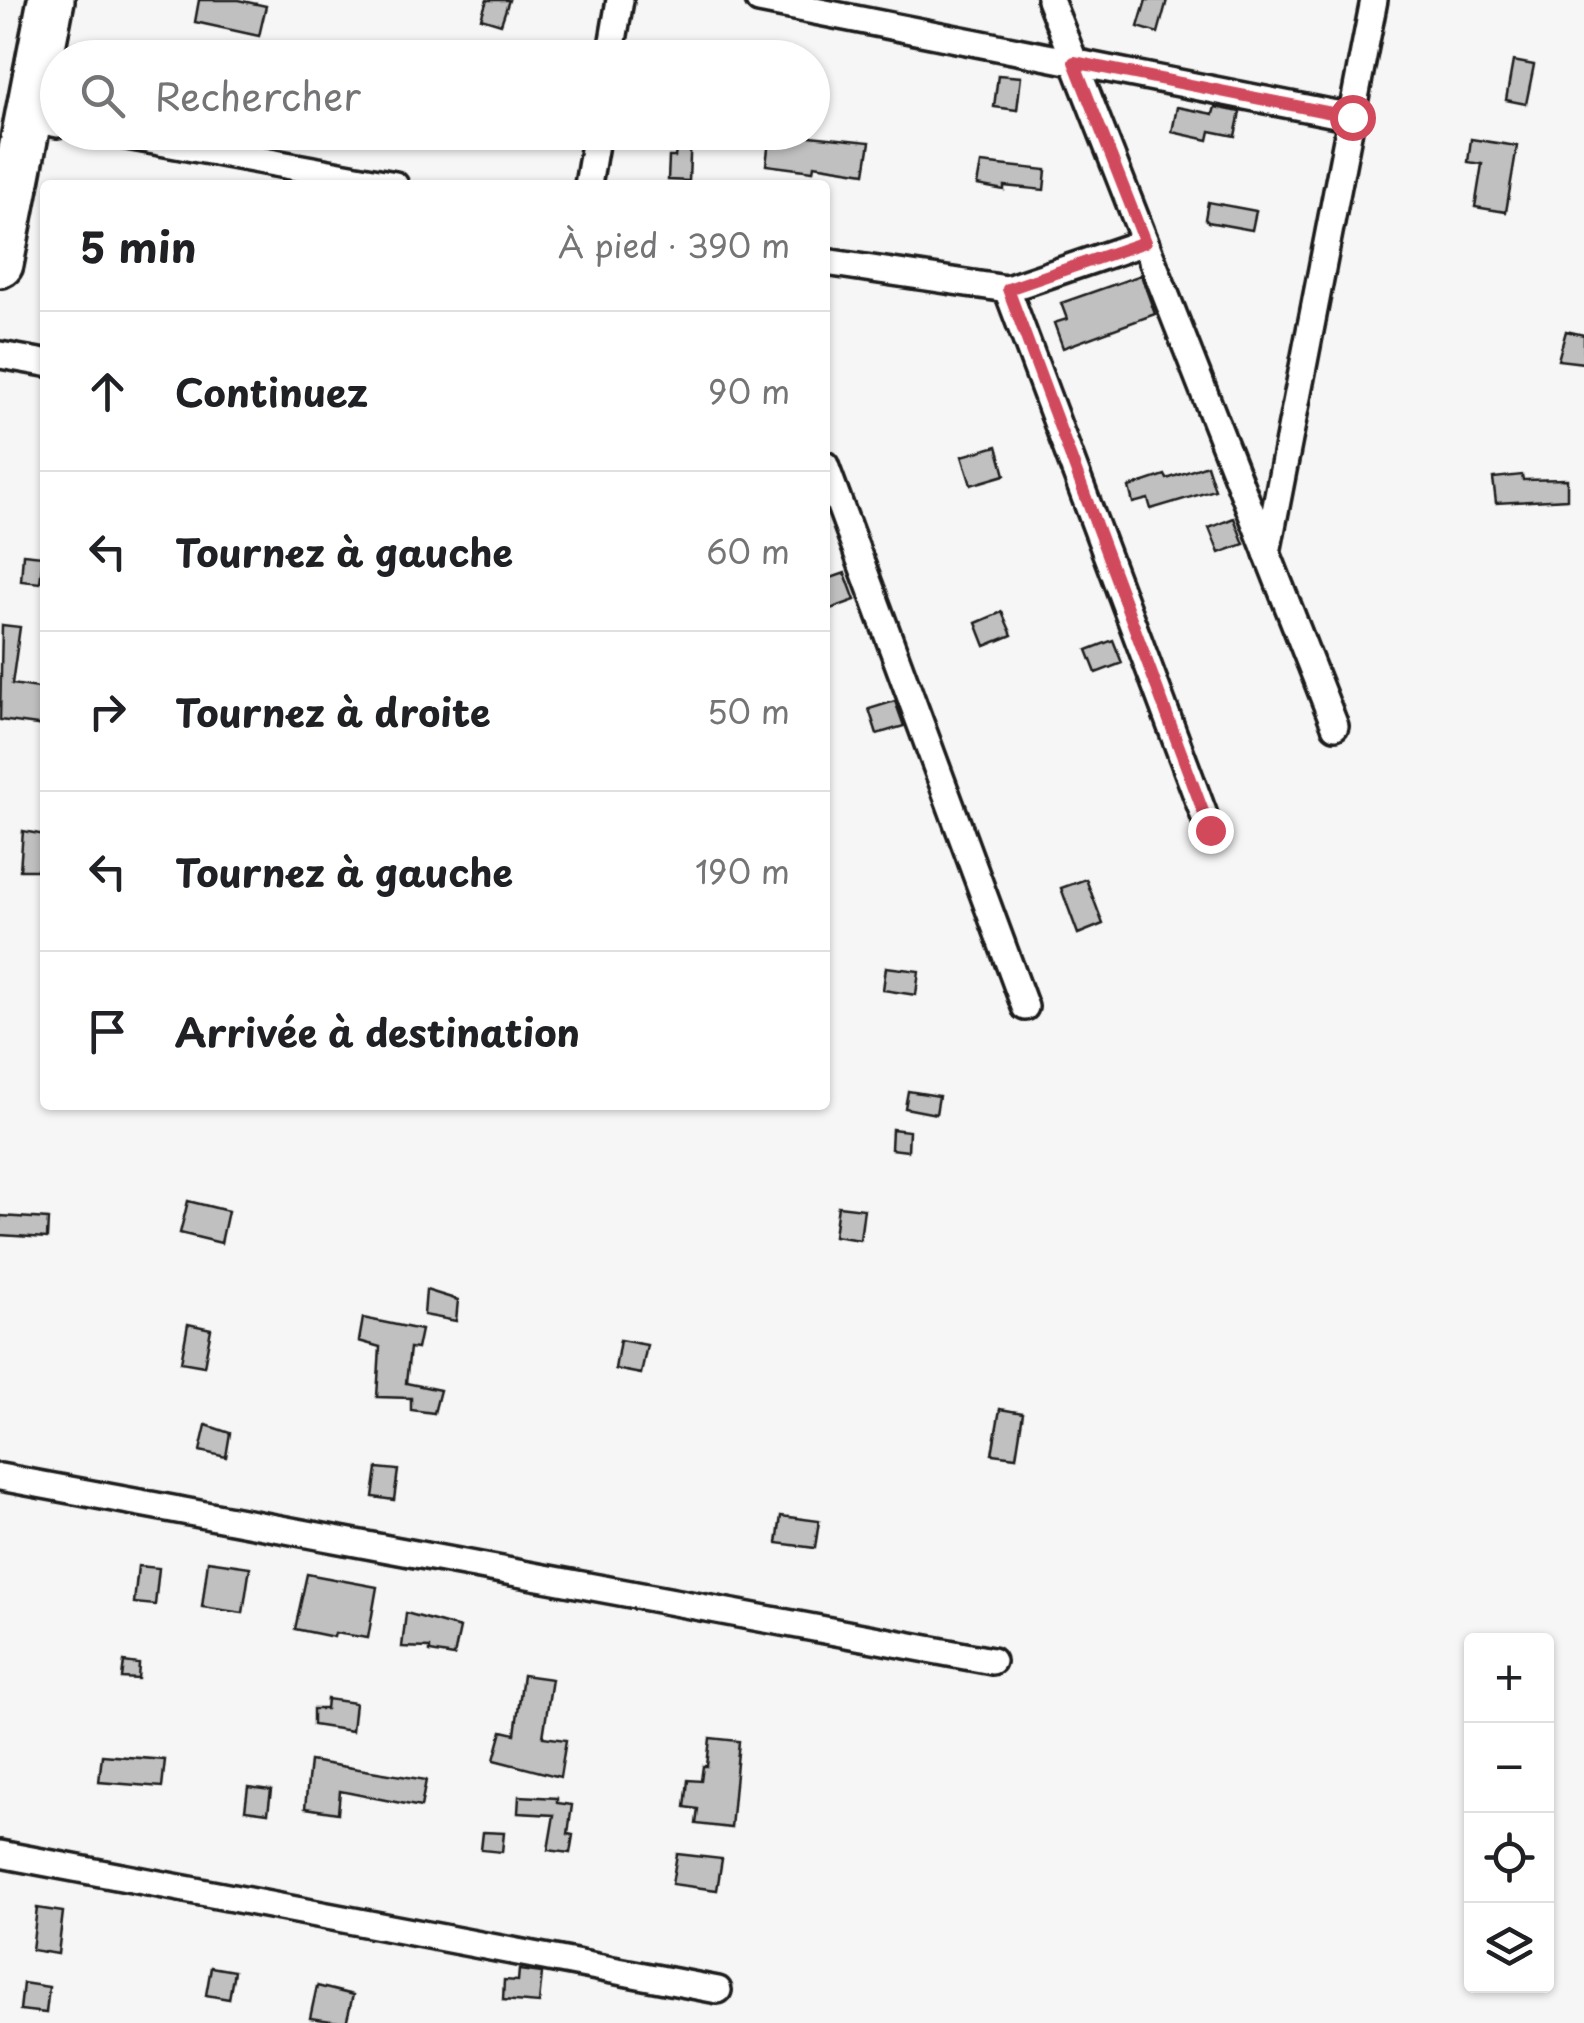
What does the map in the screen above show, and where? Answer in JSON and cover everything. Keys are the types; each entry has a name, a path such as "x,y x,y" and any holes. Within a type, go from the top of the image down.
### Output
{"highway":[{"path":"48,40 51,0"},
{"path":"0,264 5,211 40,128"}],"street":[{"path":"613,40 620,0"},
{"path":"760,0 1352,117"},
{"path":"1050,0 1335,726"},
{"path":"1267,553 1374,0"},
{"path":"204,150 369,180"},
{"path":"589,180 594,150"},
{"path":"830,263 1008,289 1145,242"},
{"path":"1008,289 1210,830"},
{"path":"0,355 40,362"},
{"path":"830,479 1025,1007"},
{"path":"0,1477 992,1661"},
{"path":"0,1854 718,1990"}],"building":[{"path":"199,0 238,0 266,6 259,36 195,22"},
{"path":"487,0 509,0 501,24 481,18"},
{"path":"1146,0 1167,0 1158,33 1138,27"},
{"path":"1513,61 1534,65 1526,104 1506,100"},
{"path":"998,75 1021,77 1017,110 994,107"},
{"path":"1177,107 1213,114 1215,107 1240,112 1235,136 1210,131 1208,140 1172,132"},
{"path":"830,138 870,142 865,173 814,165 813,171 766,165 768,150 830,150"},
{"path":"1471,139 1517,146 1506,212 1475,207 1482,164 1468,162"},
{"path":"676,150 690,150 689,180 668,180 669,157 675,157"},
{"path":"981,163 1046,170 1044,190 977,185"},
{"path":"1208,202 1256,211 1252,230 1208,222"},
{"path":"1141,275 1155,314 1063,348 1054,323 1067,319 1061,303"},
{"path":"1566,331 1584,335 1584,363 1558,360"},
{"path":"997,446 1005,475 971,485 962,456"},
{"path":"1207,465 1215,490 1151,509 1148,499 1133,503 1129,487"},
{"path":"1522,475 1523,480 1567,479 1567,499 1496,503 1493,478"},
{"path":"1234,518 1244,544 1219,553 1209,528"},
{"path":"23,554 40,556 40,583 21,581"},
{"path":"845,573 855,600 830,609 830,578"},
{"path":"1002,612 1012,635 985,646 976,623"},
{"path":"2,625 20,627 12,684 40,688 40,725 0,720"},
{"path":"1113,640 1122,663 1096,673 1087,650"},
{"path":"895,701 904,726 877,734 869,709"},
{"path":"23,831 40,834 40,870 20,870"},
{"path":"1086,879 1103,924 1078,934 1061,888"},
{"path":"886,967 919,971 916,995 883,990"},
{"path":"908,1091 939,1096 936,1114 905,1108"},
{"path":"892,1129 909,1131 908,1151 891,1149"},
{"path":"188,1201 228,1211 221,1243 180,1233"},
{"path":"838,1206 864,1209 860,1240 834,1236"},
{"path":"0,1216 48,1219 47,1238 0,1235"},
{"path":"426,1290 458,1300 456,1321 424,1315"},
{"path":"363,1318 421,1330 417,1349 410,1348 406,1383 440,1390 434,1413 411,1410 411,1398 377,1397 380,1347 359,1341"},
{"path":"188,1324 211,1329 204,1366 181,1362"},
{"path":"620,1340 647,1345 641,1374 615,1369"},
{"path":"1000,1409 1023,1413 1016,1457 992,1454"},
{"path":"206,1425 230,1433 226,1457 200,1451"},
{"path":"377,1468 398,1470 394,1500 373,1497"},
{"path":"781,1516 819,1521 815,1548 777,1543"},
{"path":"208,1561 250,1567 243,1613 202,1607"},
{"path":"138,1566 159,1568 155,1605 134,1603"},
{"path":"307,1574 377,1587 368,1638 335,1633 334,1637 295,1629"},
{"path":"406,1613 460,1628 454,1656 430,1652 430,1648 402,1647"},
{"path":"124,1662 139,1664 138,1679 122,1678"},
{"path":"523,1675 552,1679 543,1737 566,1740 560,1777 494,1760 502,1731 515,1734"},
{"path":"327,1699 355,1703 352,1731 313,1725 313,1709 326,1709"},
{"path":"710,1738 739,1741 731,1828 696,1824 698,1809 685,1807 688,1780 701,1781 703,1766 707,1766"},
{"path":"102,1755 165,1760 162,1787 99,1782"},
{"path":"310,1761 426,1780 421,1807 340,1791 338,1813 305,1808"},
{"path":"248,1787 271,1790 268,1813 245,1810"},
{"path":"519,1796 557,1798 557,1803 572,1805 570,1853 548,1850 554,1815 518,1813"},
{"path":"483,1832 504,1833 502,1852 481,1850"},
{"path":"677,1854 722,1859 717,1890 672,1884"},
{"path":"37,1908 63,1912 58,1954 32,1950"},
{"path":"211,1967 234,1971 229,1999 206,1995"},
{"path":"519,1970 542,1973 539,2003 503,2000 504,1980 518,1981"},
{"path":"23,1983 49,1987 46,2013 20,2010"},
{"path":"317,1986 353,1995 346,2023 310,2018"}],"route":[{"path":"1210,830 1008,289 1145,242 1074,62 1352,117"}]}
